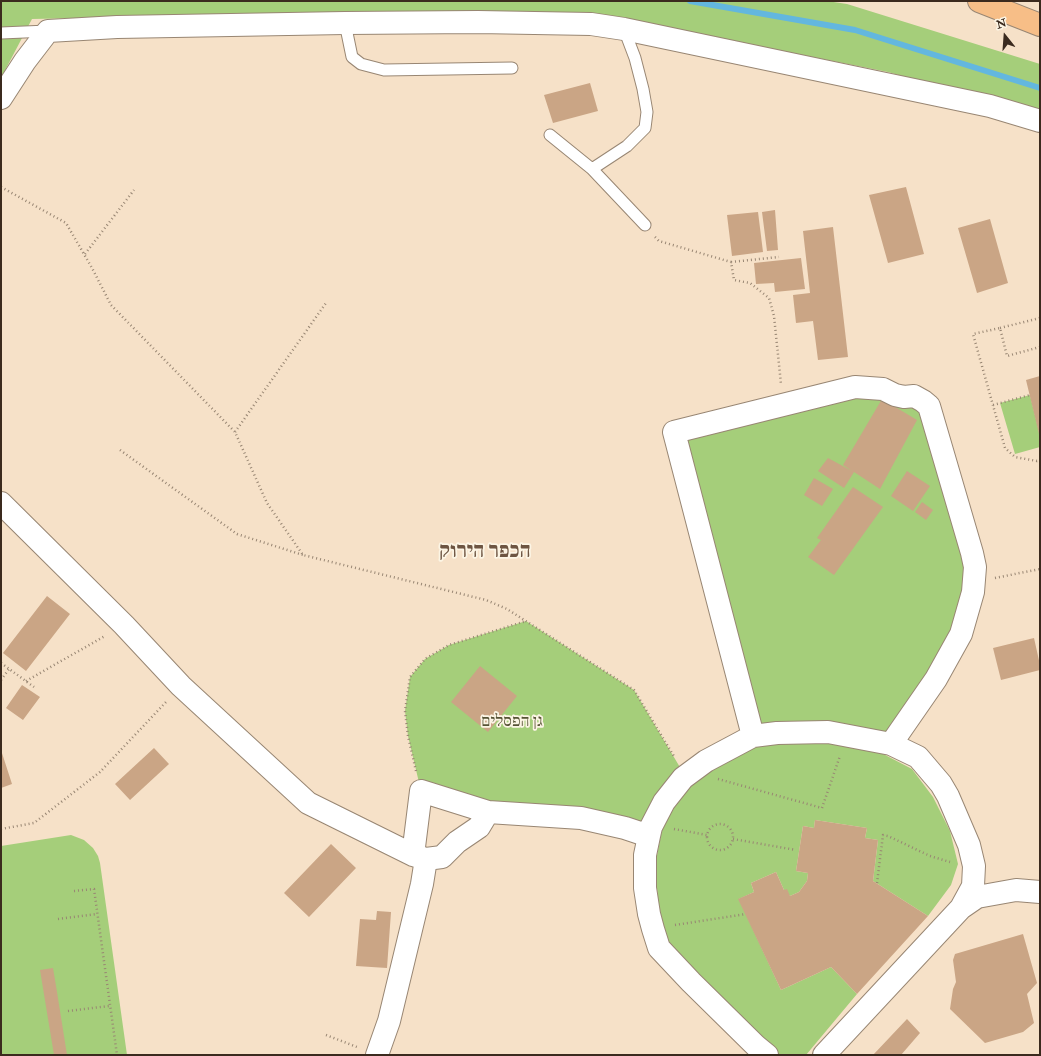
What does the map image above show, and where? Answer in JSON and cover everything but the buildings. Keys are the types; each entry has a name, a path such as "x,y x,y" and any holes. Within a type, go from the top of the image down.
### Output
{"highway":[{"path":"978,1 1040,17"},
{"path":"978,1 1040,26"}],"street":[{"path":"1,98 25,60 48,31 117,27 345,23 478,22 591,24 624,29 990,106 1040,120"},
{"path":"753,736 674,432 855,387 883,389 895,395 904,397 914,396 929,406 975,567 974,592 961,634 936,679 891,744"},
{"path":"1,503 124,625 181,686 308,803 419,857 442,857 457,842 479,827 488,812"},
{"path":"767,1055 690,982 659,948 653,929 645,888 645,855 651,830 664,802 683,778 706,761 753,736 777,733 828,732 847,735 891,744 918,756 941,784 948,796 969,845 974,866 973,886 961,908"},
{"path":"369,1052 389,1021 422,884 419,857 421,791 488,812 581,818 625,828 651,830"},
{"path":"824,1055 961,908 977,896 1016,890 1040,892"}],"lane":[{"path":"345,23 352,57 361,64 384,70 512,68"},
{"path":"592,169 627,146 645,128 647,112 643,89 635,58 624,29"},
{"path":"1,33 48,31"},
{"path":"550,135 592,169 645,225"}],"path":[{"path":"1,187 66,222 85,254 111,305 235,432 267,502 303,555"},
{"path":"85,254 134,190"},
{"path":"645,225 659,241 731,262 779,257"},
{"path":"731,262 734,280 750,283 769,298 774,316 784,404"},
{"path":"235,432 326,302"},
{"path":"1040,318 973,334 1005,448 1015,457 1037,461 1040,460"},
{"path":"1000,328 1007,356 1040,347"},
{"path":"993,405 1030,395"},
{"path":"120,450 237,534 303,555 486,600 507,610 634,690"},
{"path":"974,582 1040,568"},
{"path":"421,791 408,736 405,711 410,677 425,659 449,645 526,622"},
{"path":"26,681 124,625"},
{"path":"1,663 34,687"},
{"path":"1,680 9,669"},
{"path":"1,829 34,823 100,772 181,686"},
{"path":"822,808 847,735"},
{"path":"722,824 732,831 733,839 730,846 727,848 723,850 716,850 710,846 707,835 708,831 714,826 722,824"},
{"path":"651,830 707,835"},
{"path":"877,883 883,834 930,856 951,862"},
{"path":"733,839 796,850"},
{"path":"74,891 94,888 117,1055"},
{"path":"58,919 97,914"},
{"path":"653,929 746,914"},
{"path":"68,1012 110,1006"},
{"path":"326,1035 369,1052"}],"green space":[{"path":"1,1 827,1 847,4 1040,64 1040,115 888,72 596,14 396,12 32,19 1,78"},
{"path":"916,388 967,565 968,579 949,648 885,737 756,731 676,439 804,405"},
{"path":"1030,395 1040,436 1040,447 1015,454 1000,403"},
{"name":"גן הפסלים","path":"526,621 634,690 681,769 649,836 421,791 408,736 405,711 410,677 425,659 449,645"},
{"path":"775,739 864,744 912,769 933,797 950,831 958,864 951,885 928,916 873,881 878,840 865,838 867,828 815,820 814,828 803,826 796,871 808,873 807,881 799,892 790,896 784,890 776,872 751,883 754,892 739,899 781,990 831,967 857,994 806,1055 776,1055 690,971 667,939 659,910 655,866 664,819 683,785 718,761"},
{"path":"71,835 84,840 93,848 100,863 127,1055 1,1055 1,846"}],"waterway":[{"path":"690,1 855,30 1040,88"}],"district":[{"name":"הכפר הירוק","path":"485,552"}]}
